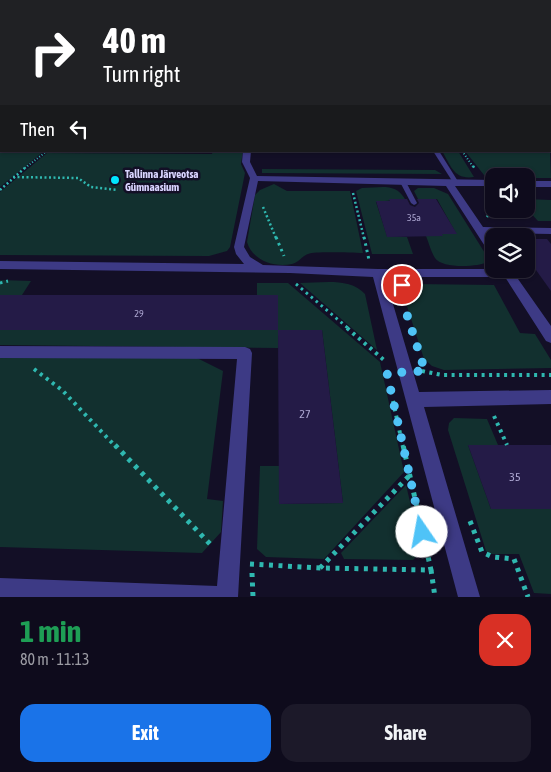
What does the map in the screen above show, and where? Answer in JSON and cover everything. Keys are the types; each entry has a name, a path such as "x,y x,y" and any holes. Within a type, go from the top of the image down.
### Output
{"street":[{"path":"247,152 246,162 253,183 239,247 244,258 262,268"},
{"path":"253,183 350,180 485,183"},
{"path":"452,183 485,232"},
{"path":"535,184 551,184"},
{"path":"482,226 551,231"},
{"path":"0,265 262,268 375,273 485,271"},
{"path":"375,273 407,372 469,597"},
{"path":"512,278 551,337"},
{"path":"6,352 245,353 227,597"},
{"path":"415,400 551,397"},
{"path":"0,589 222,597"}],"lane":[{"path":"436,152 452,183"},
{"path":"403,182 414,204"}],"path":[{"path":"0,190 13,177 46,152"},
{"path":"13,177 78,178 90,187 118,190"},
{"path":"350,180 375,273"},
{"path":"253,183 290,269"},
{"path":"482,226 487,218"},
{"path":"302,280 292,280 384,361"},
{"path":"382,351 387,373 425,371 442,375 551,375"},
{"path":"6,352 62,390 228,564 430,570"},
{"path":"422,362 434,400"},
{"path":"391,391 435,597"},
{"path":"484,415 494,415 507,445"},
{"path":"320,568 410,475"},
{"path":"468,514 480,551 492,558 514,559 528,597"},
{"path":"251,564 252,597"}],"green space":[{"path":"0,152 43,152 0,187"},
{"name":"Tallinna Järveotsa Gümnaasium","path":"213,152 243,152 241,164 245,173 230,247 227,251 209,256 0,255 0,192 47,153 212,154"},
{"path":"443,152 459,152 474,177 457,174"},
{"path":"466,152 550,152 551,178 535,178 535,168 485,168 485,175"},
{"path":"262,169 435,170 442,174 262,173"},
{"path":"274,184 287,191 350,191 363,253 312,253 294,263 285,265 271,264 259,258 254,254 247,242 255,195 260,190"},
{"path":"362,188 392,188 397,190 405,199 376,202 387,236 407,237 413,254 372,254 356,191"},
{"path":"418,188 434,188 448,194 485,253 485,263 460,266 445,264 435,258 426,236 442,236 441,234 456,233 437,199 418,199 414,191"},
{"path":"535,199 551,200 551,221 538,221 535,218"},
{"path":"0,280 31,281 22,295 0,296"},
{"path":"257,283 288,283 380,362 404,472 324,559 266,557 257,549 260,466 279,466 279,504 343,503 322,330 278,330 278,348 0,345 0,330 278,295 257,295"},
{"path":"300,283 343,283 359,289 365,294 377,350"},
{"path":"414,284 494,285 520,333 535,334 551,360 551,368 444,370 432,366 424,359 404,297 407,287"},
{"path":"0,356 195,357 223,371 207,499 223,501 221,532 202,553 0,547"},
{"path":"454,418 487,419 498,445 468,445 491,509 551,509 551,594 534,593 519,554 491,554 486,551 448,430 449,423"},
{"path":"406,485 420,544 420,553 413,560 344,559 341,553"}],"building":[{"path":"389,199 407,199 410,205 415,207 419,203 417,199 436,199 457,234 387,237 376,201 390,201"},
{"path":"535,239 547,239 551,244 551,291 535,269"},
{"path":"0,295 278,295 278,330 0,330"},
{"path":"278,330 322,330 343,503 279,504"},
{"path":"468,445 551,445 551,509 491,509"}],"place":[{"name":"Tallinna Järveotsa Gümnaasium","path":"115,180"}],"route":[{"path":"402,285 400,293 425,371 387,373 422,532"}]}
